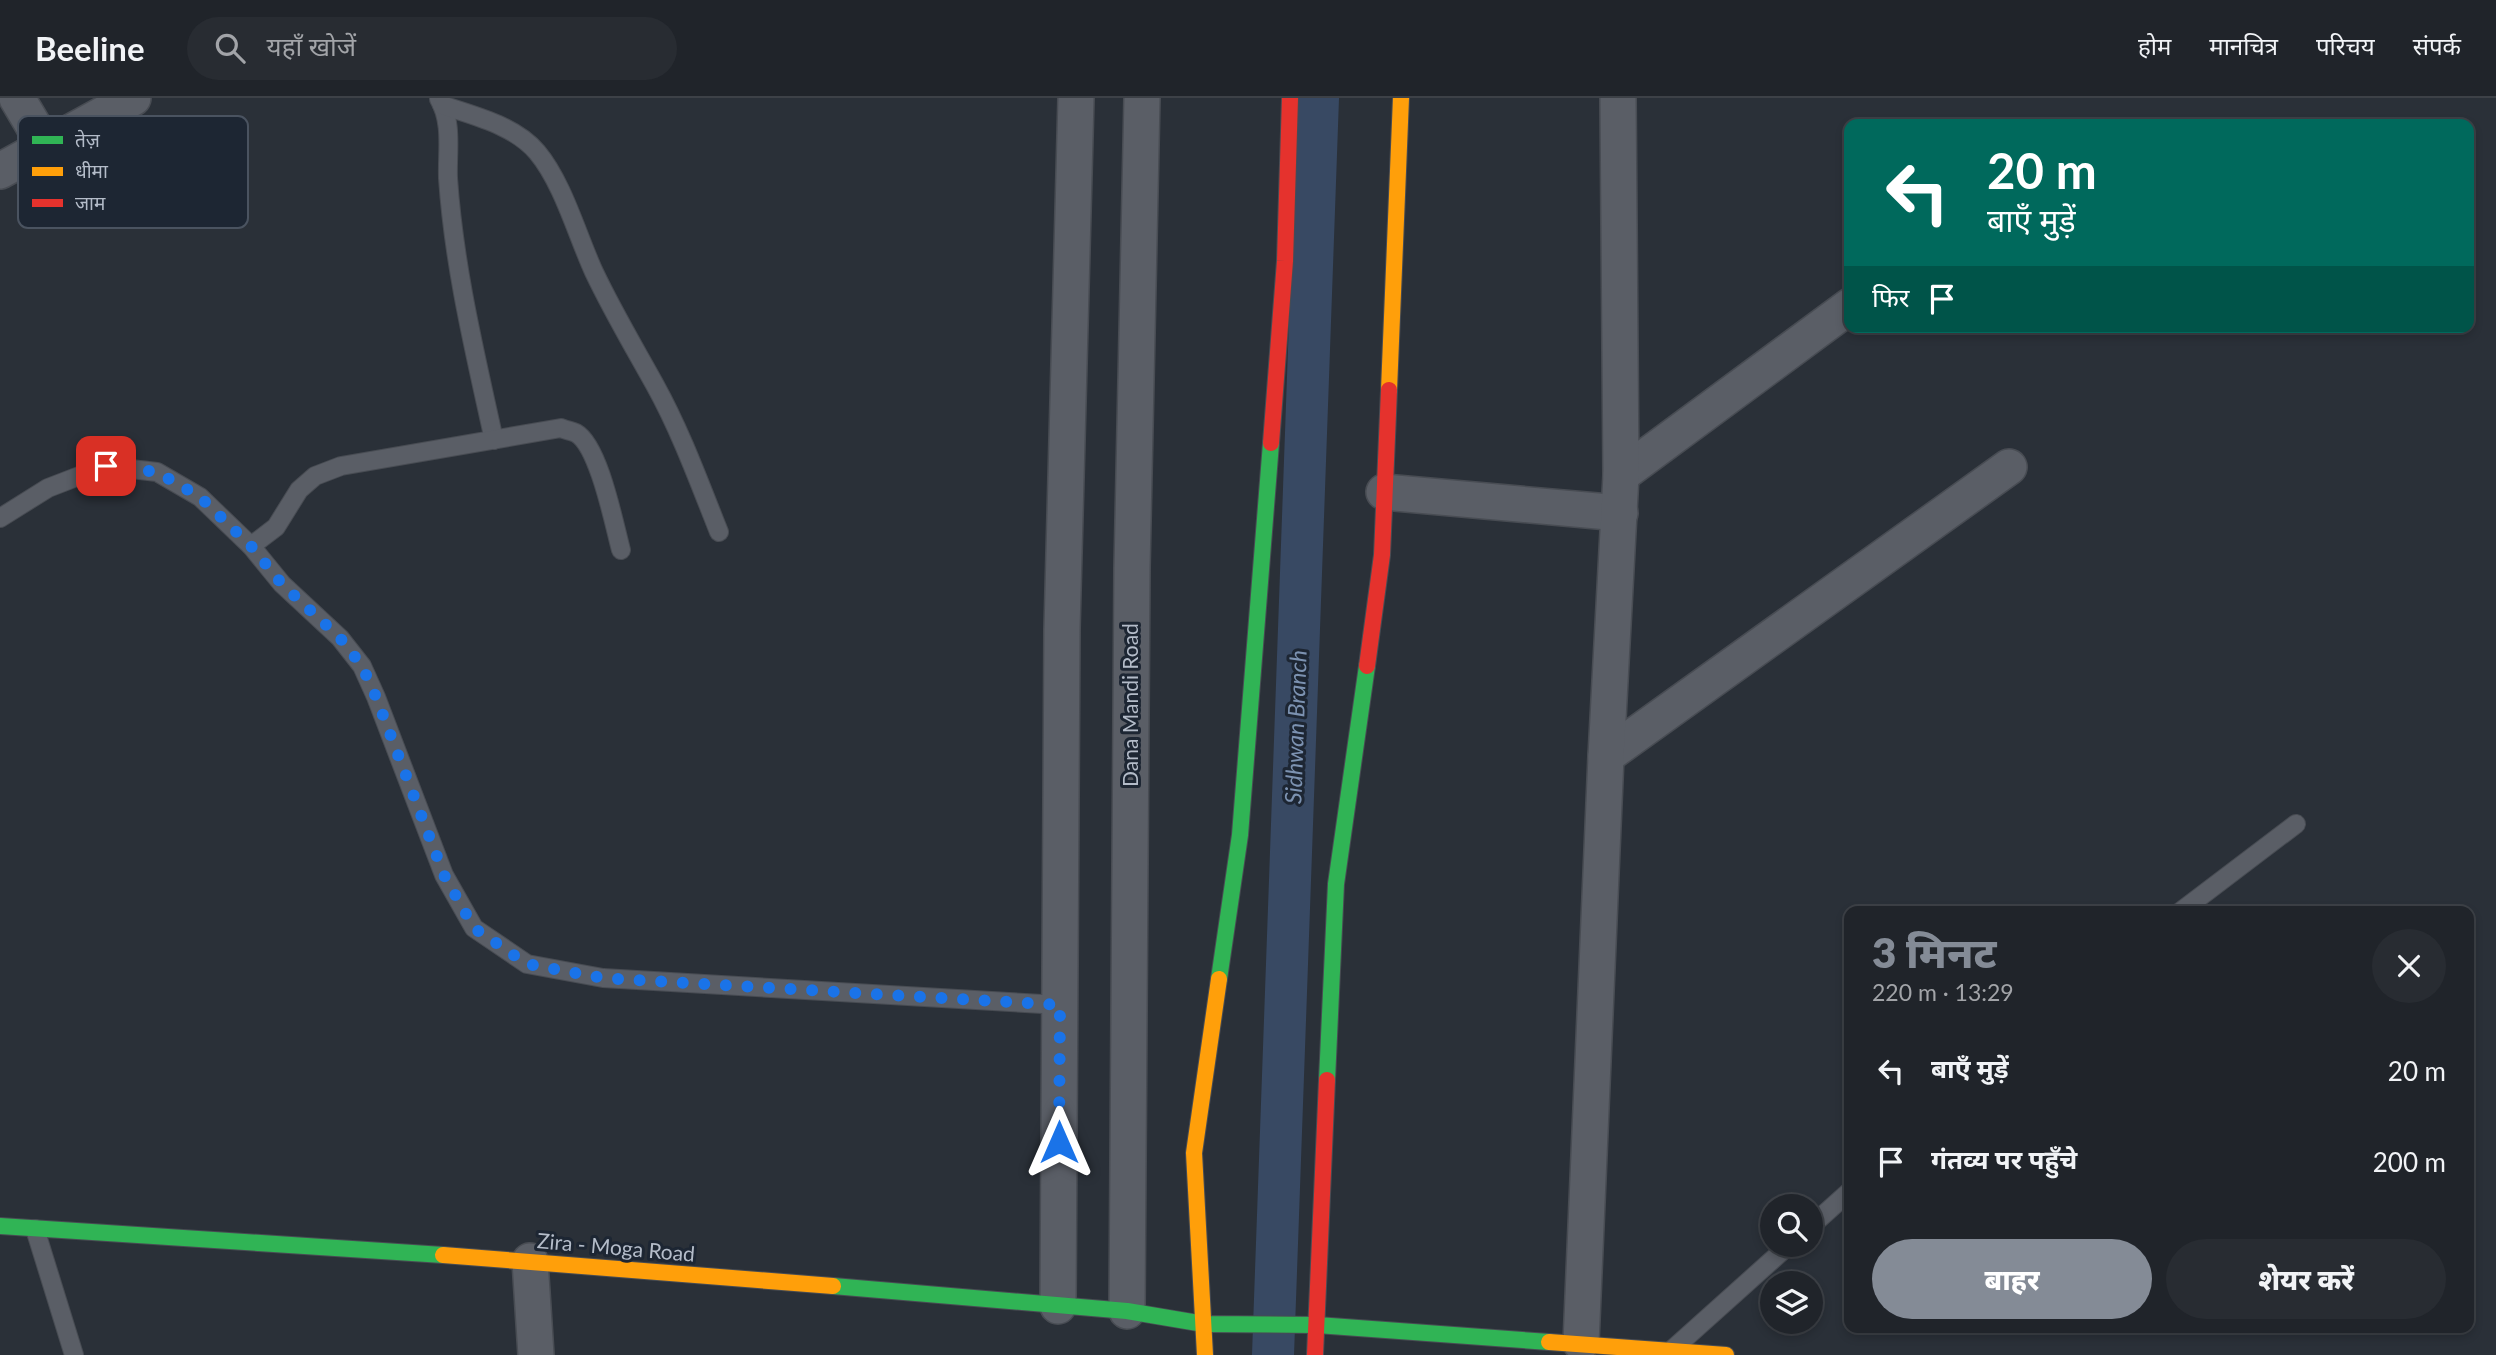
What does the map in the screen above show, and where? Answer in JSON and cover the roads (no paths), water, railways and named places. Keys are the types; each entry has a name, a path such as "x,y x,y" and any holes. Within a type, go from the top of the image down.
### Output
{"street":[{"path":"17,98 28,116"},
{"path":"101,116 133,98"},
{"path":"1058,1306 1062,629 1076,98"},
{"name":"Dana Mandi Road","path":"1126,1311 1133,554 1142,98"},
{"path":"1205,1355 1194,1153 1240,835 1284,261 1290,98"},
{"path":"1315,1355 1336,884 1382,555 1401,98"},
{"path":"1581,1343 1606,756 1620,513 1618,98"},
{"path":"0,172 18,162"},
{"path":"1621,475 1844,310"},
{"path":"1606,756 2009,467"},
{"path":"1384,492 1620,513"},
{"name":"Zira - Moga Road","path":"0,1226 530,1261 1126,1311 1204,1324 1317,1325 1726,1355"},
{"path":"530,1261 536,1355"}],"lane":[{"path":"440,102 449,136 448,174 453,241 494,440"},
{"path":"440,102 504,127 537,151 560,190 619,323 655,385 682,440 719,532"},
{"path":"251,546 276,527 299,490 315,475 341,466 561,428 578,434 590,448 598,467 621,550"},
{"path":"0,518 48,488 106,466 157,472 200,497 251,546 282,584 340,638 362,666 444,875 474,928 527,964 603,978 1060,1005"},
{"path":"2188,906 2296,824"},
{"path":"1823,1215 1844,1196"},
{"path":"35,1229 74,1355"},
{"path":"1673,1350 1776,1257"}],"waterway":[{"name":"Sidhwan Branch","path":"1273,1355 1318,98"}]}
